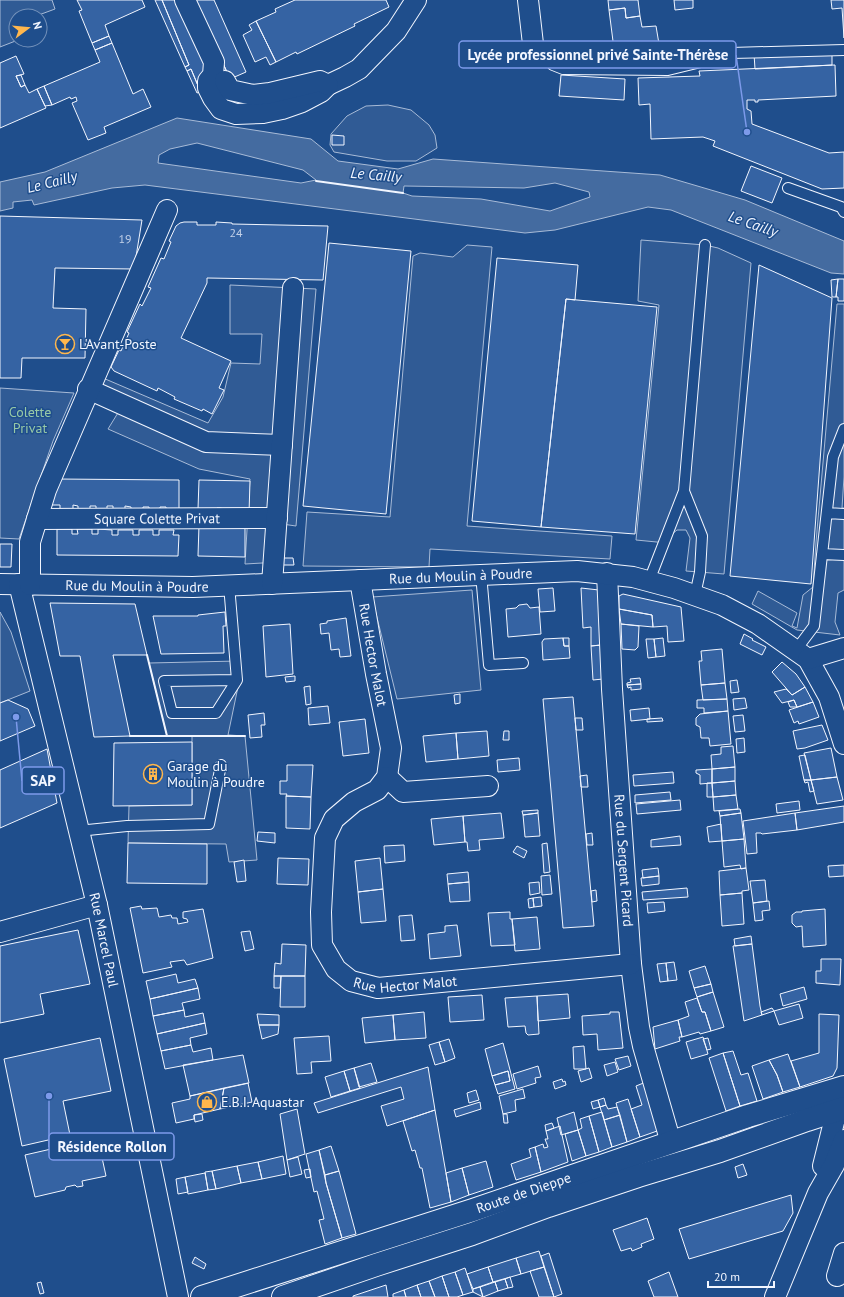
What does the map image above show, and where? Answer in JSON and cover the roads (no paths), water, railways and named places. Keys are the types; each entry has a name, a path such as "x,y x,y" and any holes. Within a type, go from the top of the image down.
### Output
{"main road":[{"name":"Route de Dieppe","path":"202,1297 414,1229 668,1134 748,1116 844,1086"},
{"name":"Route de Dieppe","path":"283,1297 472,1234 554,1204 720,1151 840,1109"},
{"path":"414,1229 421,1250"}],"street":[{"path":"185,0 214,62 213,75 208,81 208,88 221,109 236,114 263,113 282,109 302,102 321,92 328,85 359,69 396,31 416,0"},
{"path":"528,0 533,44"},
{"path":"225,81 230,90 253,95 270,93 320,81 328,85"},
{"path":"16,584 46,490 167,210"},
{"path":"272,584 293,288"},
{"path":"88,390 206,442 282,445"},
{"name":"Square Colette Privat","path":"37,519 277,518"},
{"name":"Rue du Moulin à Poudre","path":"16,584 193,587 577,571 607,573 633,577 695,595 722,605 758,624 802,655 829,697 844,744"},
{"name":"Rue du Sergent Picard","path":"607,573 612,689 632,964 642,1040 668,1134"},
{"name":"Rue Hector Malot","path":"360,580 376,674 391,748 387,777 377,790 354,802 334,819 325,838 321,912 322,945 336,969 351,981 378,988 632,964"},
{"name":"Rue Marcel Paul","path":"16,584 97,905 178,1297"},
{"path":"802,655 844,648"},
{"path":"387,777 403,792 488,786"},
{"path":"0,932 97,905"},
{"path":"818,1193 825,1155 840,1109 844,1086"},
{"path":"775,1297 818,1193 834,1165 844,1140"},
{"path":"837,1276 844,1253"}],"lane":[{"path":"533,44 553,65 563,70 668,70 731,53 844,50"},
{"path":"788,188 841,207 844,212"},
{"path":"649,581 684,491 705,245"},
{"path":"802,655 814,626 833,457 844,429"},
{"path":"684,491 702,536 700,572 695,595"},
{"path":"827,513 844,514"},
{"path":"822,554 844,555"},
{"path":"481,574 489,665 523,664"},
{"path":"229,585 237,680 216,713 172,713 164,681 237,680"},
{"path":"78,831 127,826 209,824 221,765"}],"water":[{"name":"Le Cailly","path":"177,118 311,139 338,161 398,169 433,159 660,175 745,200 844,241 844,274 831,273 671,210 648,207 555,230 525,233 145,185 112,188 34,205 32,200 13,202 13,208 0,211 0,182 45,172","holes":["197,143 303,170 316,180 301,183 158,163 159,155 170,149","555,183 589,192 590,197 550,211 481,199 412,196 403,193 404,186 524,188"]}],"place":[{"name":"Lycée professionnel privé Sainte-Thérèse","path":"747,132"},
{"name":"L'Avant-Poste","path":"65,344"},
{"name":"SAP","path":"16,717"},
{"name":"Garage du Moulin à Poudre","path":"153,774"},
{"name":"Résidence Rollon","path":"49,1096"},
{"name":"E.B.I. Aquastar","path":"207,1102"}],"park label":[{"name":"Colette Privat","path":"30,420"}]}
